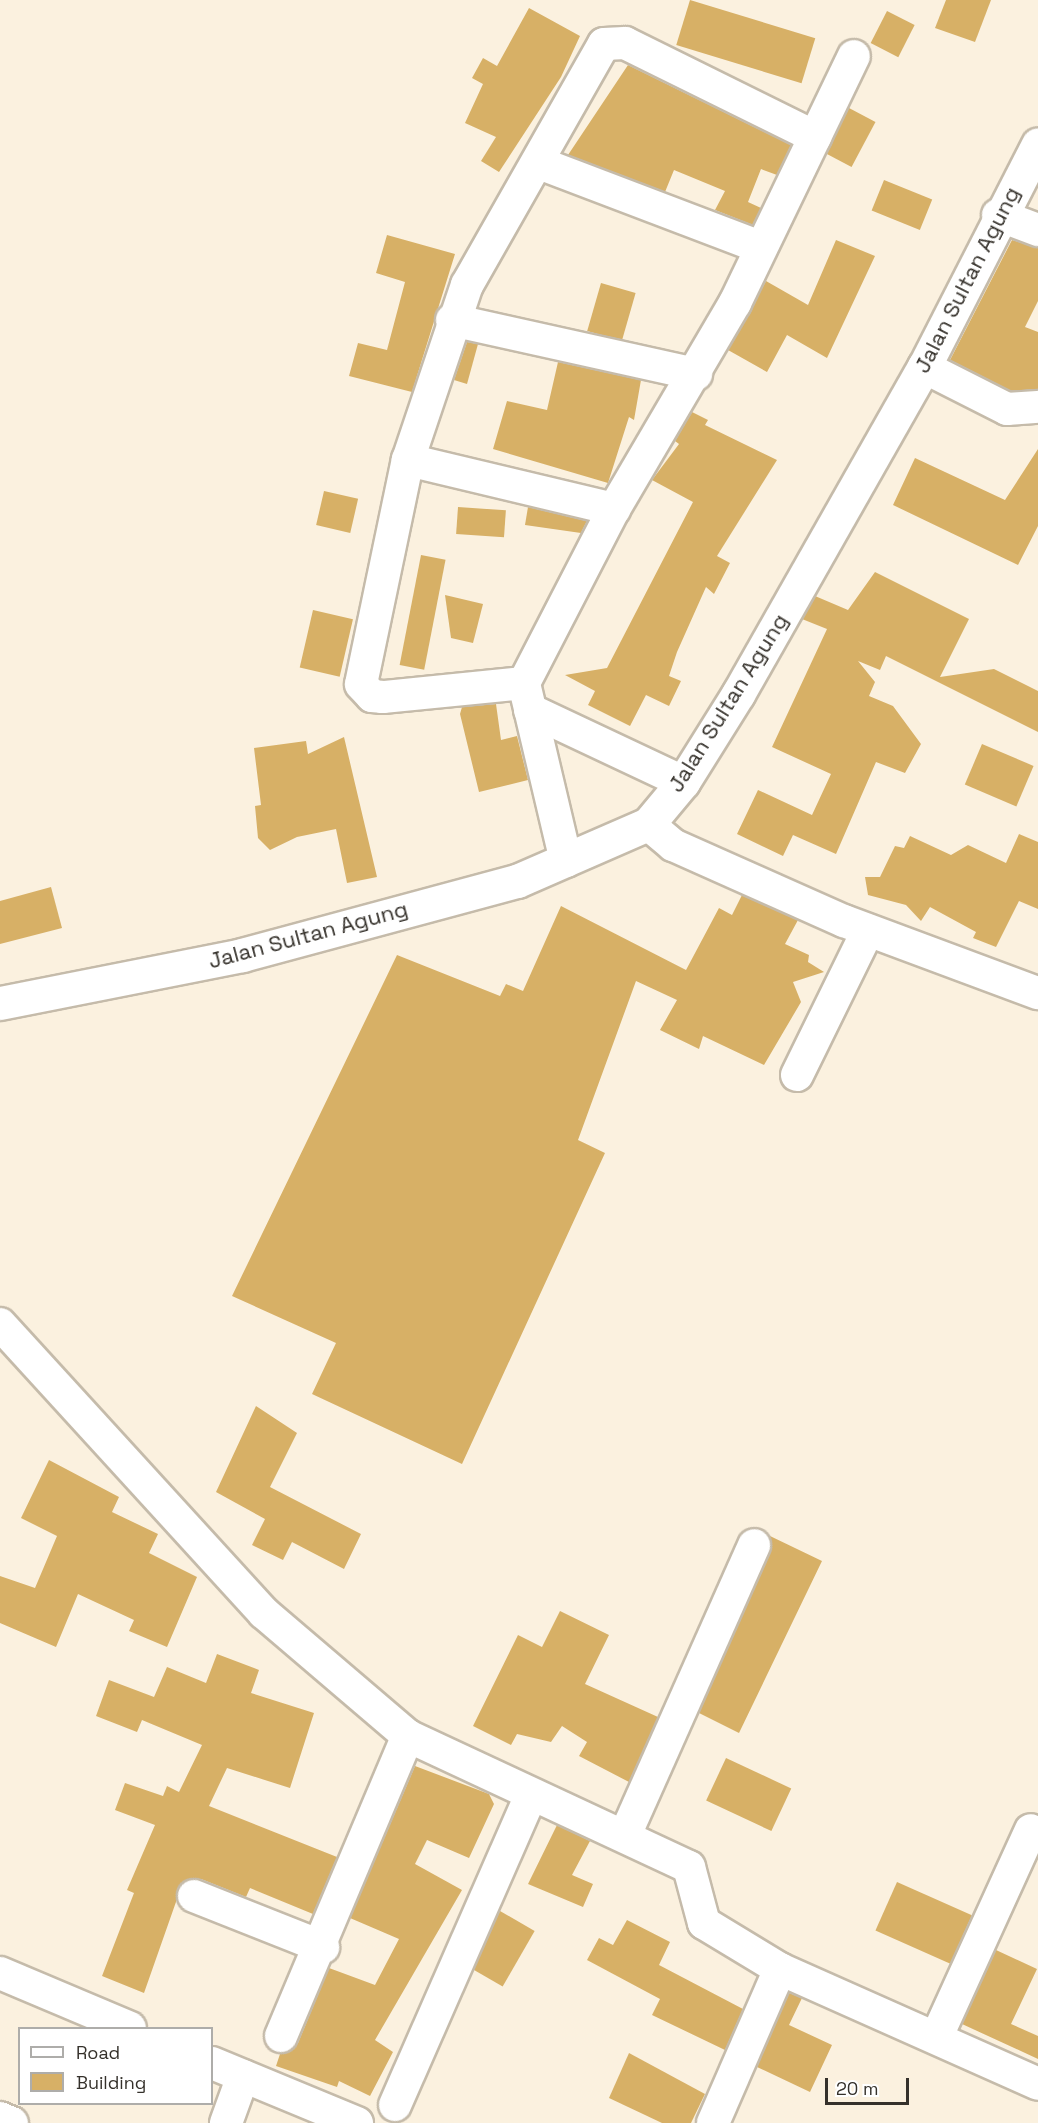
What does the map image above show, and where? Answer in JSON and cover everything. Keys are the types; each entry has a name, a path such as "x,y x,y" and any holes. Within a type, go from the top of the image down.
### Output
{"street":[{"path":"683,782 527,697 382,697 372,696 361,684 408,460 452,320 604,44 613,42 815,137"},
{"path":"566,861 527,697 614,509 696,374 854,56"},
{"name":"Jalan Sultan Agung","path":"0,1002 242,955 517,881 648,824 683,782 924,367 998,214 1038,144"},
{"path":"539,163 760,247"},
{"path":"998,214 1038,230"},
{"path":"452,320 696,374"},
{"path":"924,367 1007,409 1038,407"},
{"path":"408,460 614,509"},
{"path":"648,824 673,845 868,930 1038,993"},
{"path":"797,1075 868,930"},
{"path":"0,1324 264,1613 408,1736 531,1795 626,1833 689,1867 704,1923 780,1969 937,2036 1038,2084"},
{"path":"626,1833 754,1545"},
{"path":"281,2036 323,1947 408,1736"},
{"path":"395,2105 531,1795"},
{"path":"937,2036 1031,1830"},
{"path":"194,1896 323,1947"},
{"path":"713,2123 780,1969"},
{"path":"0,1973 128,2027"},
{"path":"213,2063 357,2123"},
{"path":"226,2123 243,2076"},
{"path":"0,2118 12,2123"}],"building":[{"path":"690,0 815,38 802,83 676,45"},
{"path":"946,0 991,0 975,42 935,28"},
{"path":"529,8 580,36 561,77 499,172 481,161 496,137 465,123 483,84 472,78 483,58 497,66"},
{"path":"887,11 915,25 898,57 871,43"},
{"path":"628,65 791,145 777,175 761,169 748,202 761,208 753,225 715,210 725,191 674,170 665,192 568,155"},
{"path":"849,108 875,122 852,167 825,153"},
{"path":"884,180 932,199 920,230 872,211"},
{"path":"387,235 455,254 412,392 349,376 358,343 387,350 405,282 376,273"},
{"path":"836,240 875,256 827,358 787,335 767,372 728,350 766,281 808,305"},
{"path":"1012,240 1038,248 1038,301 1025,327 1038,332 1038,389 1011,391 950,360"},
{"path":"601,283 636,293 622,341 587,331"},
{"path":"467,342 478,344 467,384 454,380"},
{"path":"558,362 641,380 634,420 629,417 608,483 493,449 507,401 547,410"},
{"path":"692,412 708,420 705,425 777,460 717,556 730,563 714,594 706,587 677,652 669,676 681,681 669,706 646,695 630,726 588,705 595,691 565,675 607,668 693,502 652,480 679,444 675,441"},
{"path":"1038,449 1038,526 1018,565 893,505 915,458 1005,500"},
{"path":"324,491 358,499 350,533 316,525"},
{"path":"458,507 506,510 504,537 456,534"},
{"path":"528,507 587,521 581,533 525,525"},
{"path":"421,555 446,560 424,670 400,665"},
{"path":"875,572 969,619 940,677 994,669 1038,691 1038,732 886,656 880,670 858,661 875,682 869,696 893,706 921,744 905,773 876,762 836,854 793,835 783,856 737,834 758,790 812,815 831,774 772,747 827,629 802,619 815,596 848,610"},
{"path":"445,595 483,604 473,643 451,638"},
{"path":"313,610 353,619 340,677 300,667"},
{"path":"496,704 501,740 517,736 528,780 479,792 460,714 462,707"},
{"path":"344,737 377,877 347,883 336,829 297,837 270,850 258,838 255,806 261,805 254,748 306,741 308,754"},
{"path":"982,744 1034,766 1016,806 965,785"},
{"path":"1019,834 1038,842 1038,909 1019,901 996,947 973,938 976,932 930,907 921,921 906,905 868,895 865,877 880,877 895,846 904,848 910,836 951,855 968,845 1006,863"},
{"path":"51,887 62,928 0,944 0,901"},
{"path":"742,895 798,920 785,944 809,955 808,962 824,972 793,982 801,1002 764,1065 703,1036 699,1049 660,1030 677,1000 636,981 578,1140 605,1153 462,1464 312,1394 336,1343 232,1296 397,955 500,996 506,984 523,991 561,906 686,970 719,908 732,915"},
{"path":"256,1406 297,1433 270,1487 361,1534 344,1569 292,1542 283,1560 252,1545 265,1519 216,1492"},
{"path":"49,1460 119,1497 112,1512 158,1534 149,1553 197,1577 167,1647 129,1631 134,1620 78,1594 56,1647 0,1623 0,1576 35,1588 57,1536 21,1518"},
{"path":"770,1536 822,1561 739,1733 699,1713 770,1552"},
{"path":"560,1611 609,1635 585,1684 658,1717 629,1782 579,1756 587,1742 562,1726 551,1742 517,1734 511,1745 473,1726 518,1635 542,1647"},
{"path":"217,1654 259,1670 251,1693 314,1713 290,1788 227,1768 209,1806 337,1857 313,1914 250,1888 246,1897 201,1879 183,1882 144,1993 102,1976 134,1893 127,1890 155,1825 115,1810 125,1783 163,1796 167,1786 179,1792 202,1745 142,1720 137,1732 96,1716 109,1680 154,1697 167,1667 206,1683"},
{"path":"726,1758 791,1788 771,1831 706,1801"},
{"path":"415,1766 489,1794 494,1804 469,1858 427,1840 415,1864 462,1890 375,2040 393,2052 370,2096 339,2081 337,2087 276,2066 280,2054 298,2043 329,1968 375,1985 399,1939 350,1918"},
{"path":"557,1825 590,1841 572,1875 593,1884 583,1907 528,1884"},
{"path":"897,1882 972,1915 950,1964 875,1930"},
{"path":"500,1911 535,1931 503,1986 468,1966"},
{"path":"627,1920 670,1942 659,1965 743,2009 725,2050 652,2015 660,1999 587,1960 599,1938 613,1945"},
{"path":"996,1950 1037,1969 1011,2024 1038,2036 1038,2059 962,2024"},
{"path":"789,1993 802,1998 789,2025 832,2045 810,2092 757,2067"},
{"path":"629,2053 705,2094 691,2123 662,2123 609,2098"}]}
